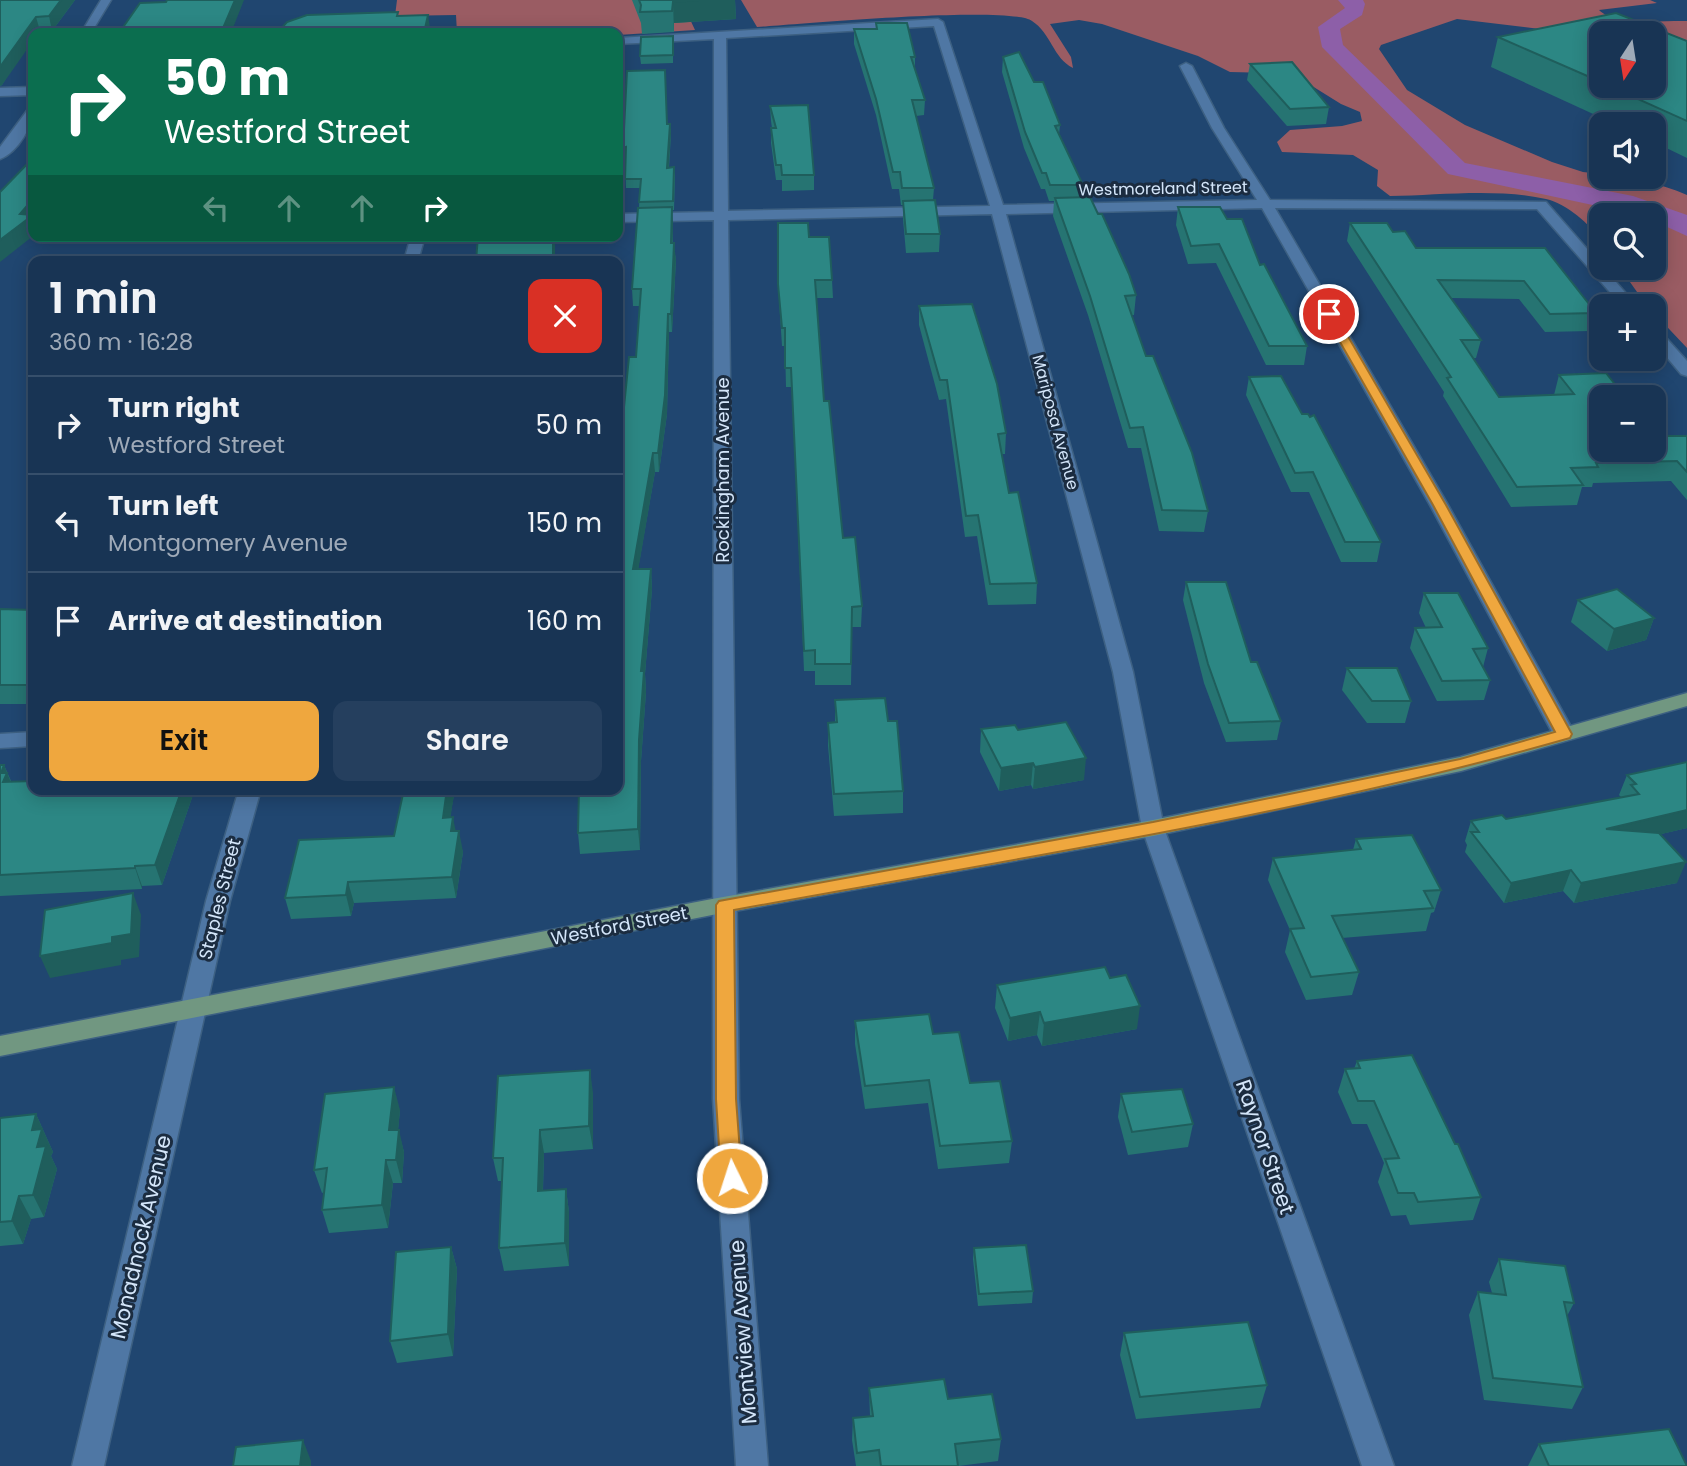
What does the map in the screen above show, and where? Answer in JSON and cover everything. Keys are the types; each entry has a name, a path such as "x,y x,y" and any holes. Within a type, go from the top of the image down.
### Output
{"main road":[{"name":"Westford Street","path":"0,1046 725,905 1153,828 1461,764 1687,699"}],"street":[{"path":"89,28 106,0"},
{"name":"Mariposa Avenue","path":"720,34 938,22 998,208 1123,672 1153,828"},
{"path":"623,40 720,34"},
{"name":"Rockingham Avenue","path":"720,34 725,905"},
{"path":"1186,66 1218,128 1266,204 1439,505 1564,734"},
{"path":"0,92 28,91"},
{"path":"0,155 28,119"},
{"name":"Westmoreland Street","path":"623,218 1266,204 1541,205 1619,294"},
{"path":"1666,347 1687,371"},
{"path":"0,741 28,739"},
{"name":"Staples Street","path":"193,1009 218,901 248,795"},
{"name":"Raynor Street","path":"1153,828 1378,1466"},
{"name":"Montview Avenue","path":"725,905 726,1099 752,1466"},
{"name":"Monadnock Avenue","path":"88,1466 193,1009"}],"shaded area":[{"path":"397,0 681,0 695,30 623,35 623,28 457,28 456,15 395,16"},
{"path":"741,0 1650,0 1657,3 1599,10 1628,21 1589,21 1589,32 1556,31 1457,19 1381,45 1379,49 1407,90 1465,125 1552,162 1589,173 1589,189 1666,187 1687,195 1687,348 1666,326 1666,294 1638,294 1629,280 1666,280 1666,203 1589,203 1589,226 1562,205 1528,196 1489,193 1390,196 1377,186 1378,170 1353,155 1282,152 1277,142 1290,130 1342,126 1362,121 1360,112 1341,104 1296,76 1230,72 1198,56 1102,24 1079,20 1050,24 1071,57 1073,68 1061,58 1038,26 1032,21 1016,17 946,15 757,27"},
{"path":"1666,21 1687,21 1687,45 1666,37"}],"building":[{"path":"0,0 61,0 49,16 36,17 0,67"},
{"path":"235,0 223,28 122,28 140,3"},
{"path":"639,0 699,0 673,2 672,11 640,12"},
{"path":"398,12 397,16 428,15 425,28 282,28 287,22 307,15"},
{"path":"1616,13 1636,21 1589,21 1589,77 1498,37"},
{"path":"876,23 907,23 915,57 911,57 925,100 912,100 934,188 902,188 900,172 893,172 876,99 854,29 877,29"},
{"path":"1666,33 1687,41 1687,121 1636,98 1666,98"},
{"path":"673,36 673,55 640,56 641,37"},
{"path":"1019,52 1034,82 1043,82 1060,125 1055,126 1083,185 1050,185 1046,173 1042,173 1025,132 1003,57"},
{"path":"1292,62 1329,107 1290,109 1250,64"},
{"path":"665,70 667,124 670,124 667,168 674,167 673,201 639,202 641,179 625,179 626,147 623,148 627,71"},
{"path":"808,105 814,175 782,175 781,165 776,165 771,128 776,128 770,106"},
{"path":"28,163 28,205 20,214 28,215 28,219 0,240 0,192"},
{"path":"1090,197 1098,214 1102,214 1129,274 1136,295 1125,296 1146,356 1153,356 1192,453 1208,511 1162,510 1143,427 1130,428 1090,296 1055,198"},
{"path":"935,200 940,234 906,234 903,201"},
{"path":"672,207 671,243 674,243 665,395 658,453 653,453 633,569 651,569 641,671 644,671 639,740 638,829 578,833 579,795 623,795 623,417 629,357 636,357 641,289 632,289 638,208"},
{"path":"1178,207 1220,207 1227,219 1242,219 1260,265 1264,264 1307,346 1269,346 1219,244 1191,246"},
{"path":"778,223 808,223 809,237 829,237 832,280 815,280 824,401 829,401 843,538 855,537 862,606 852,607 851,664 815,664 815,650 804,651 791,368 785,368 785,328 782,328 778,284"},
{"path":"1350,223 1387,223 1393,232 1405,231 1416,248 1545,248 1589,304 1589,313 1550,314 1524,281 1438,280 1481,340 1461,340 1499,397 1574,394 1559,375 1606,373 1616,385 1589,385 1589,462 1636,462 1596,463 1598,467 1571,468 1583,485 1517,487 1447,378 1451,377"},
{"path":"478,242 553,242 553,256 476,256"},
{"path":"972,304 997,384 1006,433 998,434 1009,493 1018,492 1037,583 990,584 978,515 966,516 947,380 940,380 919,306"},
{"path":"1281,376 1302,414 1308,414 1310,417 1314,415 1381,542 1345,542 1313,472 1295,473 1249,377"},
{"path":"1666,436 1687,436 1687,472 1677,461 1666,461"},
{"path":"1186,582 1226,582 1251,662 1257,662 1281,721 1229,723 1208,664"},
{"path":"1617,589 1654,618 1614,629 1578,600"},
{"path":"1424,593 1458,593 1488,648 1473,649 1490,680 1442,681 1415,628 1442,627"},
{"path":"0,609 28,610 28,685 0,685"},
{"path":"1347,668 1397,668 1411,701 1372,701"},
{"path":"885,698 888,721 897,721 903,791 834,794 828,723 837,722 835,700"},
{"path":"1066,722 1086,758 1035,767 1033,763 1001,768 981,729 1015,725 1018,730"},
{"path":"1687,762 1687,810 1606,829 1659,833 1686,862 1581,883 1571,870 1511,883 1471,832 1479,832 1471,821 1502,815 1506,819 1639,794 1631,785 1636,784 1627,775"},
{"path":"0,765 4,765 1,773 7,773 3,782 28,781 28,795 180,795 155,865 0,875"},
{"path":"403,795 446,795 443,818 453,817 451,831 459,831 452,877 348,882 346,895 285,898 299,840 394,836"},
{"path":"1412,835 1441,890 1424,891 1433,908 1332,916 1359,972 1311,977 1290,929 1304,928 1273,858 1361,849 1356,839"},
{"path":"133,893 131,934 112,937 112,943 40,956 45,910"},
{"path":"1105,967 1110,978 1126,975 1140,1006 1044,1023 1040,1012 1010,1018 997,985"},
{"path":"929,1014 933,1034 959,1032 970,1083 1000,1081 1012,1141 940,1146 929,1080 865,1086 855,1021"},
{"path":"1412,1055 1455,1144 1458,1144 1481,1197 1418,1202 1414,1193 1398,1193 1385,1159 1399,1158 1374,1101 1358,1101 1345,1069 1360,1068 1357,1061"},
{"path":"590,1070 589,1126 540,1130 538,1191 566,1189 565,1243 499,1248 503,1158 493,1158 498,1076"},
{"path":"394,1087 389,1130 399,1130 396,1160 386,1160 382,1205 322,1210 327,1168 314,1170 325,1094"},
{"path":"1182,1089 1193,1124 1132,1132 1121,1094"},
{"path":"36,1114 32,1130 42,1129 37,1147 46,1146 33,1195 19,1196 12,1221 0,1222 0,1118"},
{"path":"1026,1245 1033,1291 979,1294 974,1248"},
{"path":"451,1247 448,1334 390,1341 396,1252"},
{"path":"1499,1259 1565,1266 1574,1303 1564,1302 1583,1387 1493,1378 1478,1292 1506,1295"},
{"path":"1248,1322 1267,1385 1140,1397 1124,1333"},
{"path":"944,1379 948,1399 992,1394 1001,1439 955,1444 958,1466 881,1466 879,1450 857,1453 853,1418 873,1416 869,1388"},
{"path":"1669,1429 1687,1466 1549,1466 1539,1444"},
{"path":"303,1440 300,1466 233,1466 236,1447"}],"waterway":[{"path":"1348,0 1355,4 1355,11 1329,27 1333,47 1457,169 1633,204 1682,222 1687,228"}],"route":[{"path":"732,1178 726,1099 725,905 1153,828 1461,764 1564,734 1439,505 1329,314"}]}
